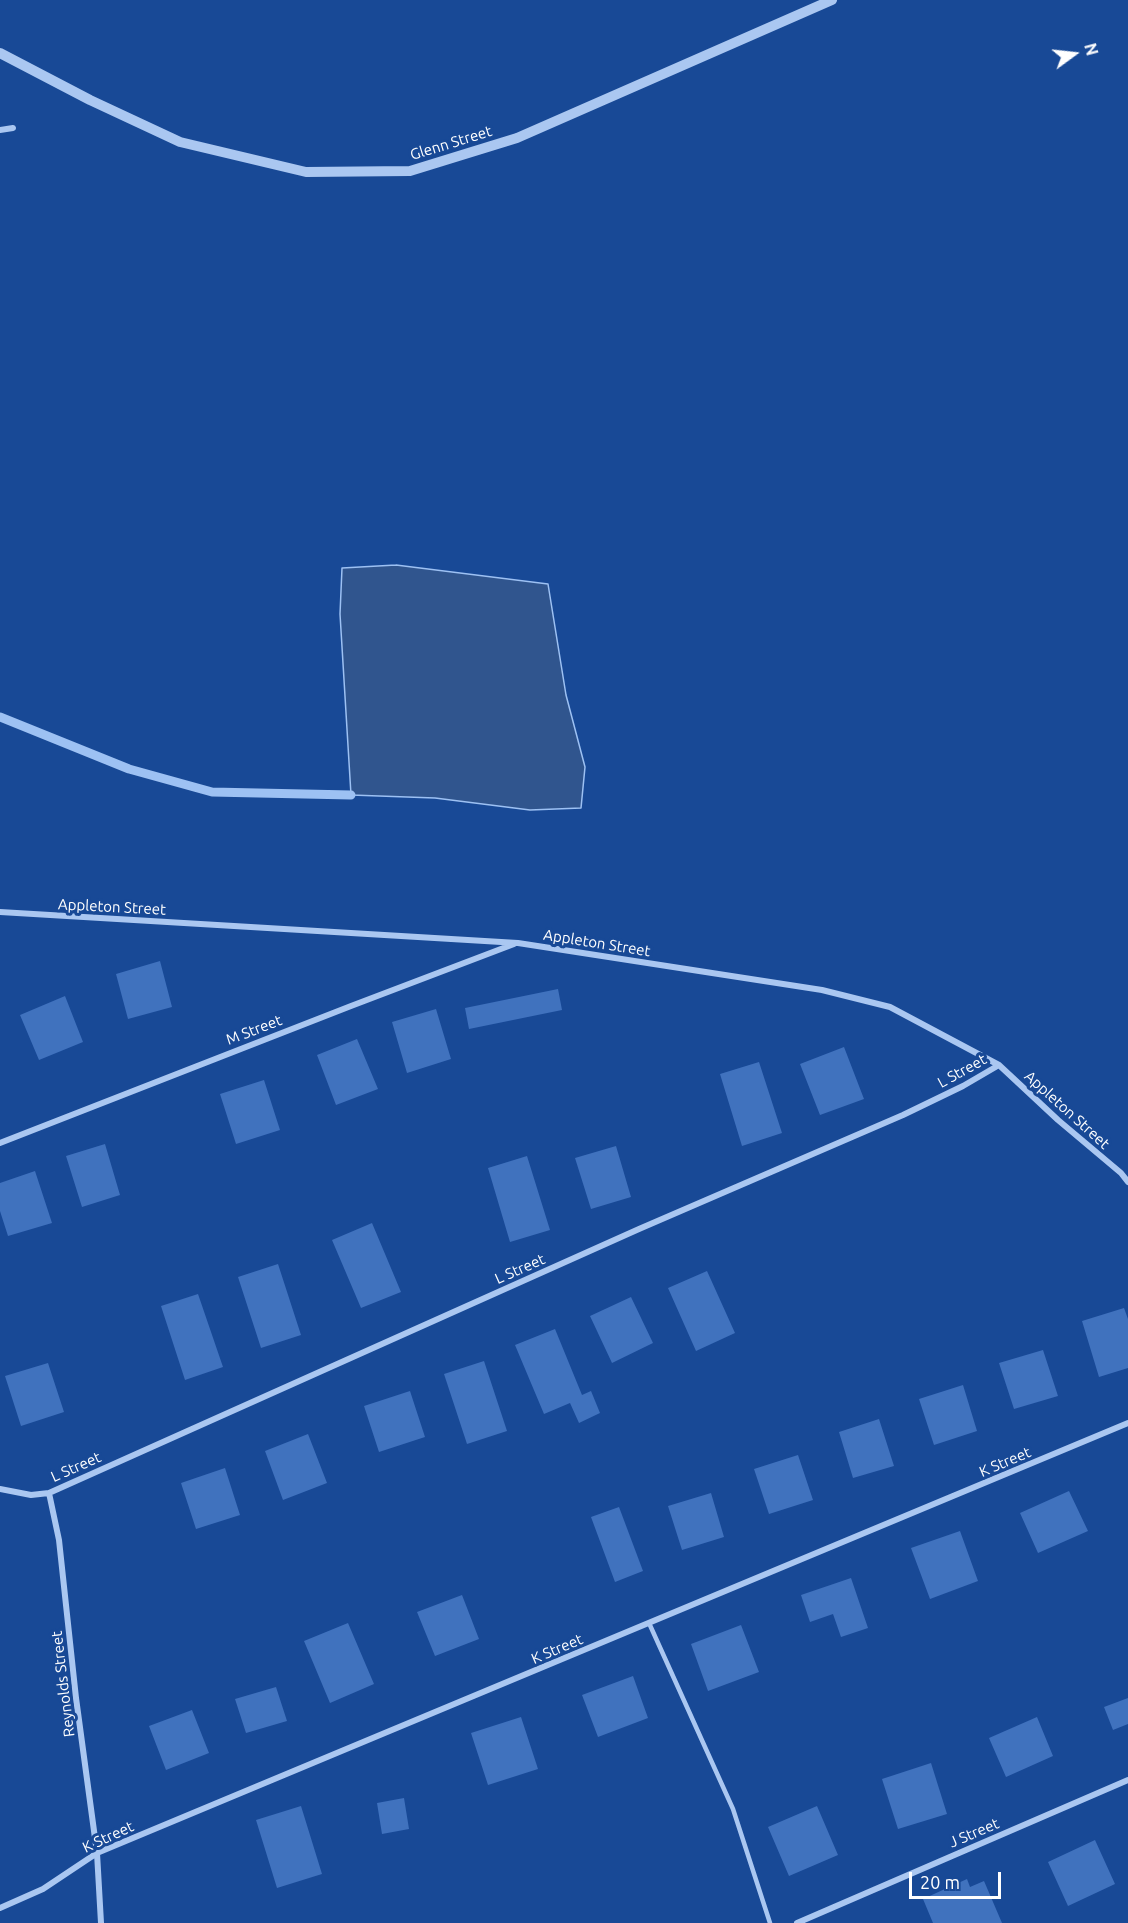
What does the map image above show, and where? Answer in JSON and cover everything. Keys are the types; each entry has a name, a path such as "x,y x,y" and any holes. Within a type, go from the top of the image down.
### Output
{"street":[{"name":"Glenn Street","path":"0,53 90,100 180,142 306,172 410,171 518,138 832,0"},
{"path":"0,130 13,128"},
{"name":"Appleton Street","path":"0,912 518,943 833,993 890,1007 999,1065 1058,1120 1121,1173 1128,1182"},
{"name":"M Street","path":"0,1143 318,1018 518,943"},
{"name":"L Street","path":"49,1493 639,1229 903,1115 963,1086 999,1065"},
{"name":"K Street","path":"0,1908 43,1889 97,1853 1128,1423"},
{"path":"0,1489 31,1496 49,1493"},
{"name":"Reynolds Street","path":"49,1493 58,1540 97,1853 101,1923"},
{"name":"J Street","path":"797,1923 1128,1780"}],"lane":[{"path":"649,1623 733,1809 770,1923"}],"water":[{"path":"396,565 548,584 566,695 585,767 581,808 530,810 435,798 351,795 340,614 342,568"}],"building":[{"path":"160,961 172,1007 128,1019 116,974"},
{"path":"558,989 562,1010 469,1029 465,1008"},
{"path":"65,996 83,1042 39,1060 20,1015"},
{"path":"436,1009 451,1059 407,1073 392,1022"},
{"path":"357,1039 378,1089 336,1105 317,1055"},
{"path":"844,1047 864,1099 820,1115 800,1064"},
{"path":"759,1062 782,1133 742,1146 720,1074"},
{"path":"264,1080 280,1130 236,1144 220,1094"},
{"path":"105,1144 120,1195 82,1207 66,1156"},
{"path":"616,1146 631,1197 591,1209 575,1158"},
{"path":"527,1156 550,1230 510,1242 488,1168"},
{"path":"35,1171 52,1223 8,1236 0,1211 0,1183"},
{"path":"372,1223 401,1292 361,1308 332,1240"},
{"path":"278,1264 301,1335 261,1348 238,1277"},
{"path":"707,1271 735,1333 696,1351 668,1288"},
{"path":"198,1294 223,1367 185,1380 161,1306"},
{"path":"631,1297 653,1343 612,1363 590,1316"},
{"path":"1124,1308 1128,1319 1128,1368 1099,1377 1082,1321"},
{"path":"555,1329 582,1395 591,1391 600,1413 579,1423 570,1403 544,1414 515,1345"},
{"path":"1043,1350 1058,1396 1014,1409 999,1363"},
{"path":"484,1361 507,1431 467,1444 444,1374"},
{"path":"48,1363 64,1412 21,1426 5,1376"},
{"path":"963,1385 977,1431 934,1445 919,1399"},
{"path":"410,1391 425,1437 379,1452 364,1406"},
{"path":"879,1419 894,1466 853,1478 839,1432"},
{"path":"308,1434 327,1483 283,1500 265,1451"},
{"path":"798,1455 813,1500 769,1514 754,1469"},
{"path":"225,1468 240,1515 196,1529 181,1483"},
{"path":"1069,1491 1088,1531 1038,1553 1020,1513"},
{"path":"711,1493 724,1537 682,1550 668,1506"},
{"path":"619,1507 643,1571 615,1582 591,1517"},
{"path":"960,1531 978,1581 930,1599 911,1548"},
{"path":"851,1578 868,1628 841,1637 833,1614 810,1622 801,1595"},
{"path":"462,1595 479,1639 435,1656 417,1612"},
{"path":"348,1623 374,1684 330,1703 304,1641"},
{"path":"741,1625 759,1672 708,1691 691,1644"},
{"path":"633,1676 648,1718 598,1737 582,1695"},
{"path":"276,1687 287,1721 246,1733 235,1699"},
{"path":"1128,1698 1128,1724 1113,1730 1104,1707"},
{"path":"192,1710 209,1753 166,1770 149,1726"},
{"path":"521,1717 538,1769 488,1785 471,1733"},
{"path":"1037,1717 1053,1756 1006,1777 989,1738"},
{"path":"931,1763 947,1814 898,1829 882,1779"},
{"path":"404,1798 409,1829 382,1834 377,1803"},
{"path":"301,1806 322,1874 277,1888 256,1820"},
{"path":"817,1806 838,1855 789,1876 768,1827"},
{"path":"1095,1840 1115,1884 1068,1906 1048,1862"},
{"path":"967,1879 970,1887 984,1881 1002,1923 933,1923 923,1899"}],"waterway":[{"path":"0,717 129,769 212,792 351,795"}]}
